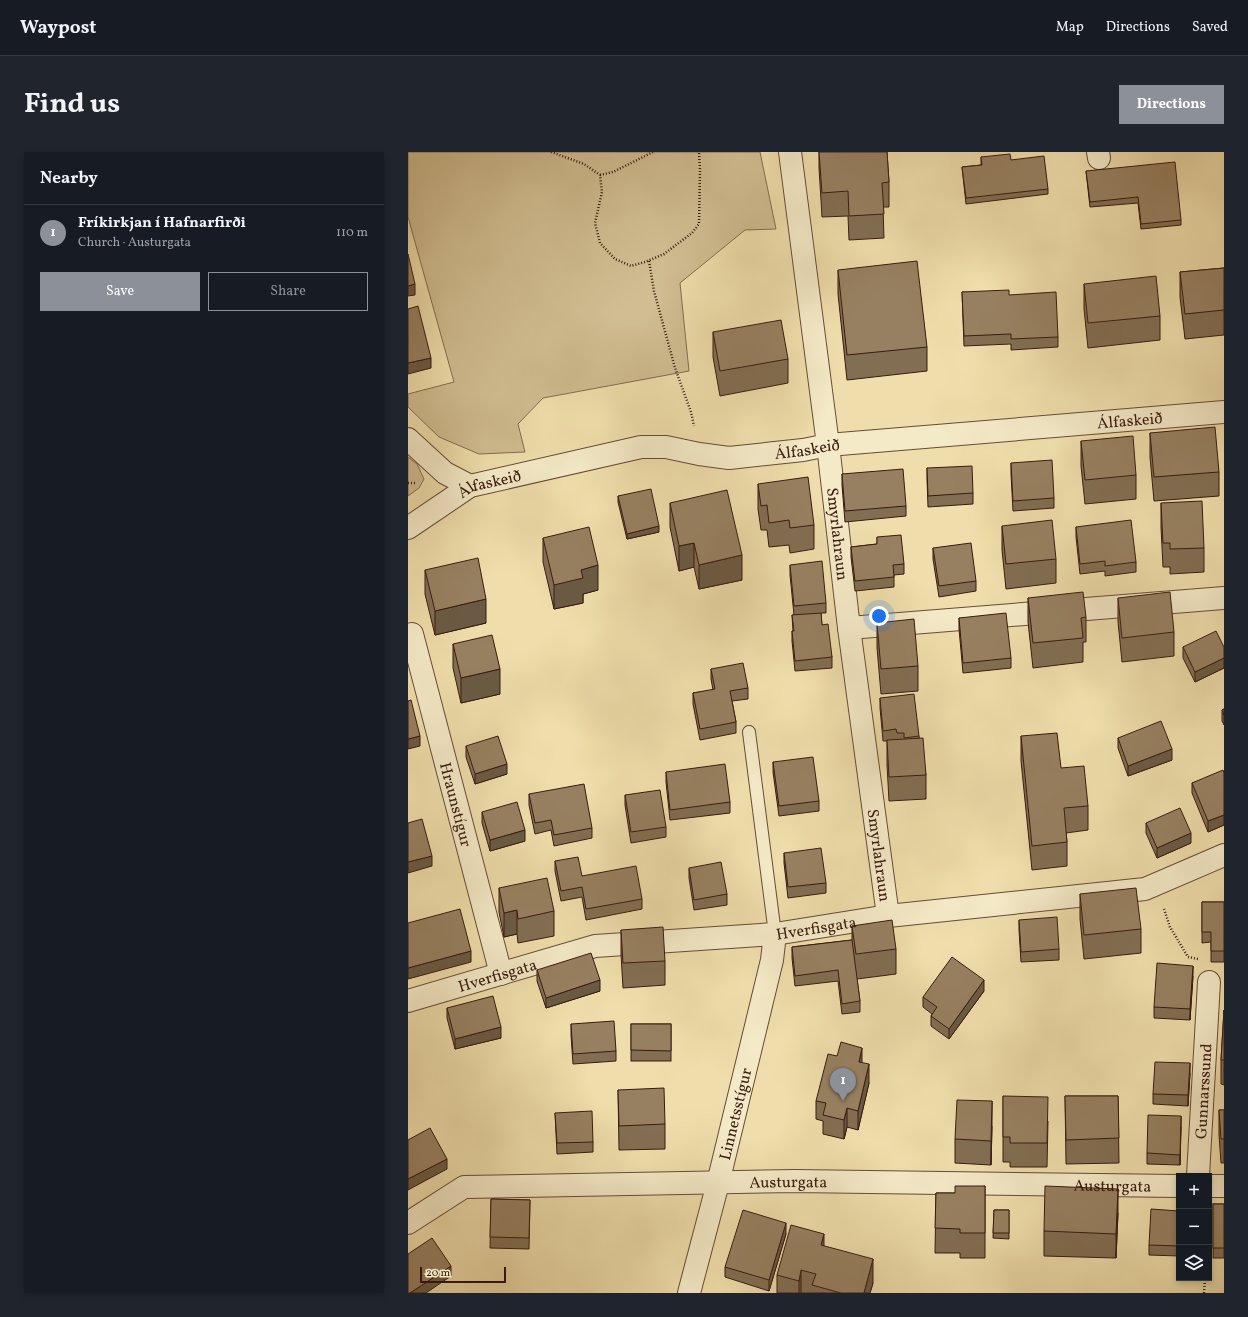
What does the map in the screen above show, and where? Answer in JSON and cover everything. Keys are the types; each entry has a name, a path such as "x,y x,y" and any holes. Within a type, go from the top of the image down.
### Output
{"street":[{"name":"Smyrlahraun","path":"790,152 828,445 849,628 888,916"},
{"name":"Álfaskeið","path":"408,528 470,486 641,447 666,447 699,454 729,458 803,450 828,445 1224,412"},
{"path":"408,439 445,473 470,486"},
{"path":"849,628 1224,598"},
{"name":"Hraunstígur","path":"412,634 501,974"},
{"name":"Hverfisgata","path":"408,1001 595,946 775,934 888,916 1145,889 1224,855"},
{"name":"Linnetsstígur","path":"689,1293 718,1183 772,960 775,934"},
{"name":"Gunnarssund","path":"1198,1173 1209,982"},
{"name":"Austurgata","path":"408,1223 464,1187 718,1183 795,1180 1176,1186"},
{"path":"1212,1186 1224,1186"}],"lane":[{"path":"750,732 775,934"}],"path":[{"path":"551,152 584,164 600,175 613,172 653,152"},
{"path":"600,175 602,192 595,223 600,243 615,259 631,266 649,261 664,254 692,233 699,224 699,152"},
{"path":"649,261 654,291 675,368 691,412 699,454"},
{"path":"1156,884 1170,927 1188,957 1206,960 1209,982"},
{"path":"1204,1293 1205,1281"}],"shaded area":[{"path":"408,152 760,152 776,229 745,230 680,283 689,371 543,398 518,424 525,452 479,454 439,437 408,407 408,394 454,382 408,217"},
{"path":"408,457 417,464 424,479 419,488 408,496"}],"building":[{"path":"819,152 887,152 889,182 882,183 884,214 849,216 848,191 822,193"},
{"path":"1010,154 1011,160 1044,156 1048,189 966,198 962,167 982,165 981,157"},
{"path":"1175,162 1181,220 1141,224 1138,197 1090,202 1086,171"},
{"path":"408,254 415,284 408,286"},
{"path":"917,261 927,347 847,355 838,270"},
{"path":"1224,268 1224,310 1185,314 1180,272"},
{"path":"1156,276 1160,316 1088,323 1084,284"},
{"path":"1009,290 1009,295 1056,292 1058,337 1011,339 1011,334 964,336 962,292"},
{"path":"418,306 431,358 408,363 408,309"},
{"path":"781,320 788,359 720,371 713,332"},
{"path":"1215,427 1219,472 1154,477 1150,433"},
{"path":"1133,436 1136,475 1085,480 1081,441"},
{"path":"1052,460 1054,498 1013,501 1011,463"},
{"path":"972,466 973,493 928,496 927,468"},
{"path":"903,469 906,506 845,511 842,474"},
{"path":"808,477 814,525 790,528 789,520 769,523 767,505 761,506 758,484"},
{"path":"651,489 659,526 627,534 618,496"},
{"path":"727,490 742,555 699,565 694,543 679,546 670,503"},
{"path":"1202,501 1204,548 1170,549 1170,543 1163,543 1161,503"},
{"path":"1052,520 1056,559 1006,564 1002,526"},
{"path":"1131,520 1136,562 1105,566 1105,561 1080,564 1076,527"},
{"path":"589,527 598,565 581,570 583,578 554,585 543,538"},
{"path":"901,535 904,564 893,565 894,577 855,581 851,547 877,544 877,537"},
{"path":"971,543 976,581 939,586 933,548"},
{"path":"478,558 486,599 435,611 425,570"},
{"path":"822,561 826,603 794,606 790,565"},
{"path":"1083,592 1086,617 1081,618 1083,638 1033,643 1028,598"},
{"path":"1170,592 1174,632 1122,638 1118,598"},
{"path":"821,613 822,625 828,624 832,657 795,661 792,615"},
{"path":"1006,613 1011,658 963,663 959,618"},
{"path":"914,619 918,666 881,669 877,623"},
{"path":"1216,631 1224,647 1224,658 1195,672 1183,647"},
{"path":"492,635 500,669 461,678 453,644"},
{"path":"743,663 748,688 730,691 736,722 700,729 693,693 715,689 711,669"},
{"path":"914,694 919,736 904,738 904,733 897,733 896,729 883,731 880,698"},
{"path":"411,700 420,736 408,739 408,701"},
{"path":"1161,721 1172,749 1128,766 1118,738"},
{"path":"1057,733 1061,768 1084,766 1088,806 1064,808 1067,842 1032,846 1021,736"},
{"path":"498,736 507,764 475,774 466,746"},
{"path":"923,738 926,775 889,777 887,740"},
{"path":"813,757 819,801 779,806 773,762"},
{"path":"725,764 730,802 670,810 666,772"},
{"path":"1223,770 1224,815 1208,821 1192,783"},
{"path":"584,784 592,828 554,835 551,820 535,823 529,794"},
{"path":"660,790 666,827 631,832 625,795"},
{"path":"517,802 525,830 490,840 482,812"},
{"path":"1180,808 1191,833 1157,848 1146,823"},
{"path":"422,819 432,856 408,862 408,823"},
{"path":"821,848 826,883 788,887 784,853"},
{"path":"578,857 582,876 636,866 642,899 586,909 582,887 561,891 555,861"},
{"path":"721,862 727,894 694,900 689,868"},
{"path":"547,878 554,911 518,919 517,910 504,913 499,888"},
{"path":"1136,888 1141,929 1084,935 1080,894"},
{"path":"1202,902 1224,902 1224,951 1211,951 1211,932 1202,932"},
{"path":"460,909 471,951 408,968 408,923"},
{"path":"1057,917 1059,949 1021,952 1019,920"},
{"path":"892,920 896,949 856,954 852,926"},
{"path":"663,927 665,961 623,963 621,930"},
{"path":"852,940 860,1001 842,1004 838,970 795,976 792,947"},
{"path":"591,953 600,980 546,998 537,970"},
{"path":"952,957 984,980 949,1029 931,1016 937,1007 923,997"},
{"path":"1157,963 1193,966 1190,1009 1154,1007"},
{"path":"493,996 501,1027 455,1039 447,1008"},
{"path":"1224,1010 1224,1060 1221,1060"},
{"path":"614,1021 616,1051 573,1054 571,1024"},
{"path":"631,1024 671,1024 671,1051 631,1050"},
{"path":"841,1042 862,1048 859,1062 869,1064 858,1111 847,1108 844,1120 823,1115 826,1103 816,1101 828,1054 837,1056"},
{"path":"1155,1062 1190,1063 1188,1095 1153,1094"},
{"path":"664,1088 665,1124 619,1126 618,1090"},
{"path":"1003,1096 1048,1097 1047,1143 1010,1143 1010,1137 1003,1137"},
{"path":"1065,1096 1118,1096 1119,1138 1066,1140"},
{"path":"957,1100 992,1101 991,1141 955,1139"},
{"path":"1219,1110 1224,1110 1224,1139 1221,1139"},
{"path":"592,1111 593,1142 557,1143 555,1113"},
{"path":"1148,1115 1181,1116 1180,1155 1147,1153"},
{"path":"430,1128 447,1159 408,1179 408,1140"},
{"path":"955,1186 985,1186 985,1233 960,1233 960,1229 935,1228 936,1193 955,1193"},
{"path":"1045,1186 1118,1189 1116,1234 1044,1231"},
{"path":"491,1199 530,1200 529,1238 490,1237"},
{"path":"1213,1204 1224,1204 1224,1248 1213,1248"},
{"path":"1151,1209 1176,1211 1176,1246 1149,1245"},
{"path":"743,1210 786,1223 769,1280 725,1267"},
{"path":"994,1210 1009,1210 1009,1233 993,1233"},
{"path":"791,1225 824,1234 821,1245 873,1259 864,1293 841,1293 812,1285 816,1274 801,1270 799,1281 777,1275"},
{"path":"432,1238 451,1266 408,1293 408,1254"}],"place":[{"name":"Fríkirkjan í Hafnarfirði","path":"843,1101"}]}
